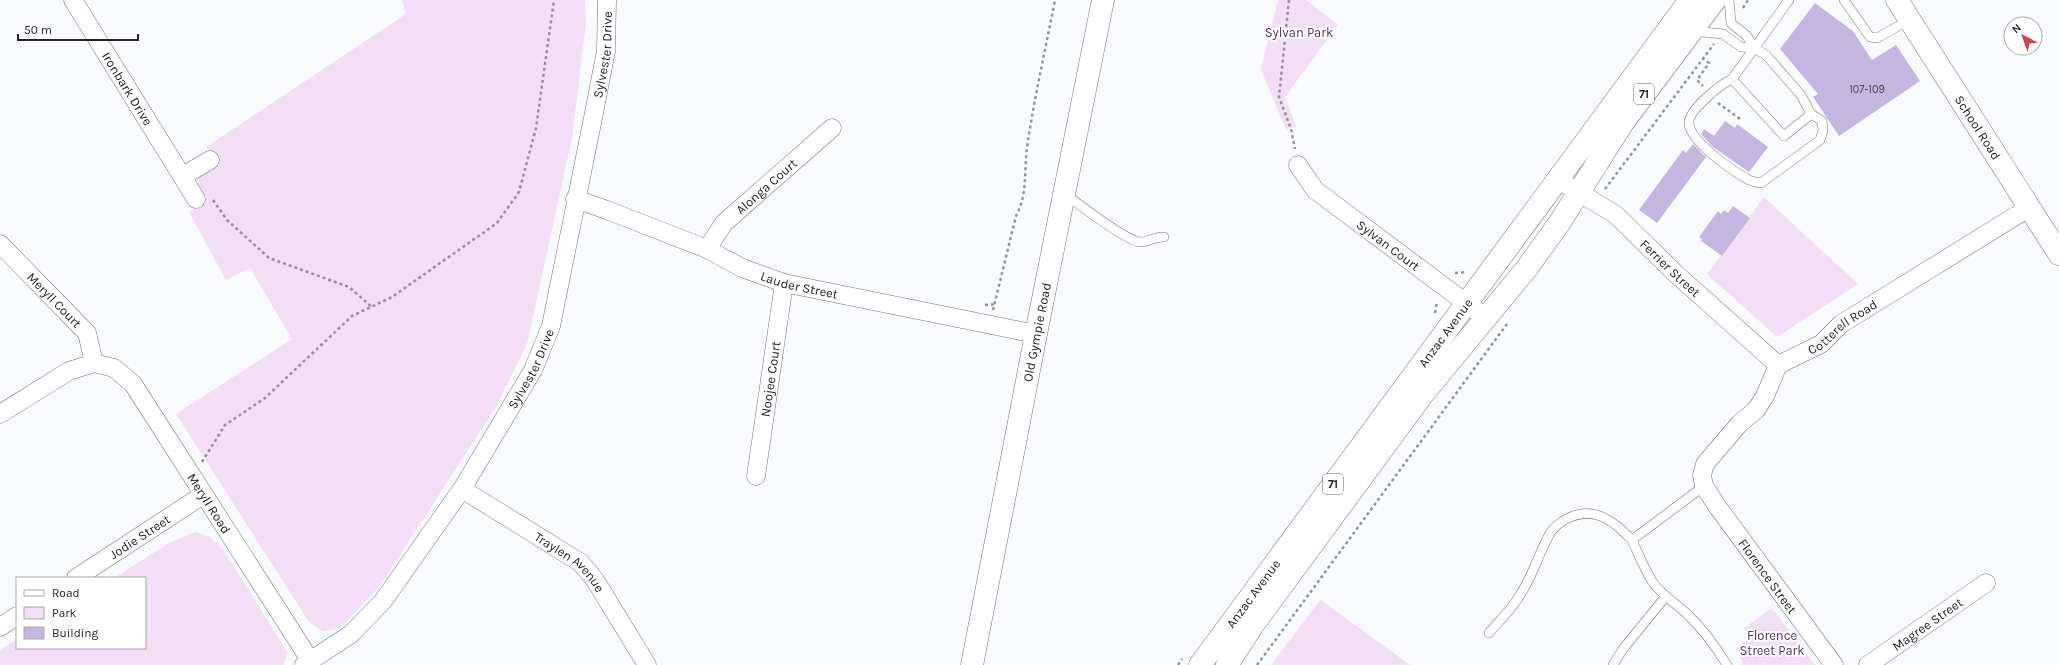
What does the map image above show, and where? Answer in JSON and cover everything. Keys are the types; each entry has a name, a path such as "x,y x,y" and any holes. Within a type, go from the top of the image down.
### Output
{"main road":[{"name":"Old Gympie Road","path":"972,665 1103,0"},
{"name":"Anzac Avenue","path":"1200,665 1690,0"},
{"name":"Anzac Avenue","path":"1227,665 1253,625 1423,394 1527,268 1560,222 1588,197 1622,124 1715,0"},
{"name":"School Road","path":"1897,0 2059,254"}],"street":[{"name":"Ironbark Drive","path":"73,0 183,176 203,197"},
{"name":"Sylvester Drive","path":"307,663 350,634 383,601 462,489 533,370 551,326 575,199 606,51 607,0"},
{"name":"Alonga Court","path":"707,249 724,223 832,128"},
{"path":"183,176 210,160"},
{"name":"Sylvan Court","path":"1298,166 1315,190 1486,318"},
{"name":"Ferrier Street","path":"1558,179 1616,215 1670,268 1778,365"},
{"name":"Lauder Street","path":"575,199 608,210 707,249 742,268 784,283 1036,334"},
{"name":"Cotterell Road","path":"1778,365 1821,344 1841,324 2030,207"},
{"name":"Meryll Court","path":"0,244 88,333 94,363"},
{"name":"Noojee Court","path":"756,476 784,283"},
{"path":"0,414 69,371 94,363"},
{"name":"Meryll Road","path":"94,363 114,368 133,384 204,495 307,663"},
{"path":"1704,486 1702,475 1705,464 1740,423 1756,410 1765,396 1778,365"},
{"name":"Florence Street","path":"1704,486 1717,506 1834,665"},
{"name":"Traylen Avenue","path":"462,489 581,563 595,580 647,665"},
{"name":"Jodie Street","path":"78,577 204,495"},
{"name":"Magree Street","path":"1868,665 1986,583"},
{"path":"0,627 16,617"}],"lane":[{"path":"1729,0 1731,23 1748,36 1754,48"},
{"path":"1692,30 1723,34 1741,47 1754,48 1766,55 1801,96 1811,114 1822,121 1823,131 1820,140 1761,183 1751,181 1725,164 1698,141 1690,131 1688,124 1690,118 1704,102 1723,83 1732,79 1754,48 1788,0"},
{"path":"1844,0 1870,37 1877,38 1909,20"},
{"path":"1732,79 1784,136 1811,114"},
{"path":"1064,194 1128,238 1141,242 1157,237 1164,238"},
{"path":"1632,540 1704,486"},
{"path":"1489,633 1520,596 1533,573 1548,536 1561,521 1578,514 1597,515 1617,525 1632,540 1653,581 1666,596 1687,614 1698,626 1716,647 1727,665"},
{"path":"1613,665 1623,649 1666,596"}],"path":[{"path":"192,478 225,425 265,398 352,316 373,308 392,298 497,223 519,192 536,128 554,0"},
{"path":"990,325 1016,216 1022,203 1026,185 1024,165 1055,0"},
{"path":"1289,0 1279,97 1291,129 1298,166"},
{"path":"1731,23 1748,0"},
{"path":"1588,197 1723,34"},
{"path":"203,197 269,258 349,287 373,308"},
{"path":"983,306 996,304"},
{"path":"1257,665 1510,320"}],"green space":[{"path":"402,0 585,0 586,23 572,138 527,344 496,407 380,586 339,629 322,631 309,622 176,414 292,339 250,268 226,280 189,212 207,201 197,181 199,172 209,151 206,147 406,14"},
{"name":"Sylvan Park","path":"1278,0 1306,0 1338,25 1285,97 1296,126 1286,130 1261,69"},
{"path":"1764,197 1858,284 1777,337 1707,274"},
{"path":"195,532 210,537 223,549 288,653 283,665 0,665 0,650 16,640 16,649 146,649 146,577 116,577 169,543"},
{"path":"1321,599 1325,603 1410,665 1271,665"},
{"name":"Florence Street Park","path":"1772,608 1815,665 1743,665 1737,648 1750,638 1744,628"}],"building":[{"path":"1815,3 1853,31 1872,60 1896,45 1920,81 1839,136 1813,97 1818,94 1780,49"},
{"path":"1725,121 1735,128 1737,124 1768,147 1749,172 1713,147 1701,134 1704,129 1714,136"},
{"path":"1693,144 1706,157 1657,223 1639,210 1683,150 1686,153"},
{"path":"1733,206 1750,218 1722,256 1701,241 1702,239 1699,237 1718,211 1721,214 1724,210 1728,213"}]}
